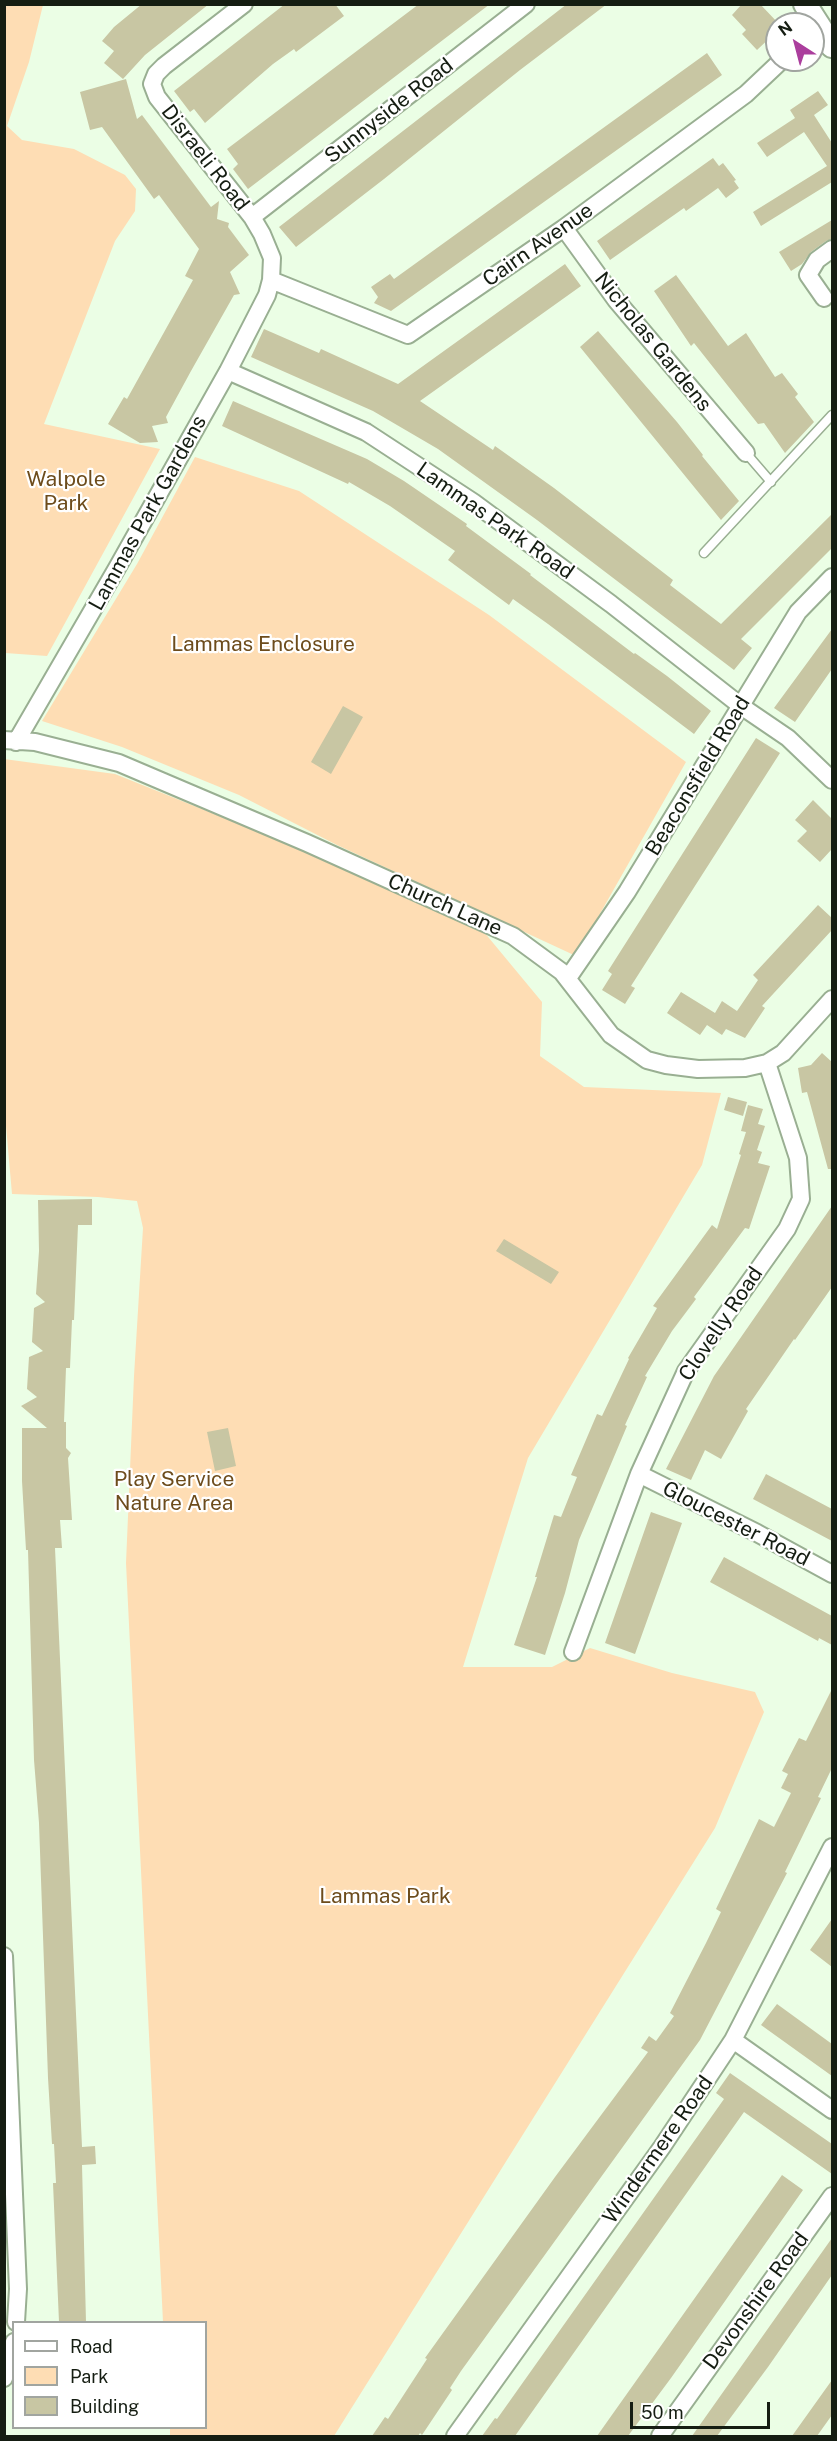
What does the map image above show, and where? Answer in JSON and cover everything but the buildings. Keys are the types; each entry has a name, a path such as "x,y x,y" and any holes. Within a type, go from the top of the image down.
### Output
{"street":[{"name":"Disraeli Road","path":"244,4 164,66 156,74 152,84 157,97 252,217 272,258 271,280"},
{"name":"Sunnyside Road","path":"252,217 526,4"},
{"name":"Cairn Avenue","path":"271,280 408,335 564,228 746,94 769,72"},
{"name":"Nicholas Gardens","path":"564,228 616,300 746,453"},
{"path":"824,298 808,275 817,260 832,249"},
{"name":"Lammas Park Gardens","path":"10,741 117,568 228,371 267,295 271,280"},
{"name":"Lammas Park Road","path":"228,371 366,432 473,502 788,738 832,780"},
{"name":"Beaconsfield Road","path":"568,978 627,892 798,612 832,577"},
{"name":"Church Lane","path":"10,741 35,742 118,763 307,843 513,936 568,978 591,1012 611,1035 647,1060 698,1069 745,1068 767,1063 783,1053 832,999"},
{"name":"Clovelly Road","path":"573,1652 639,1474 686,1371 787,1229 801,1199 798,1158 767,1063"},
{"name":"Gloucester Road","path":"639,1474 757,1533 832,1574"},
{"name":"Windermere Road","path":"455,2436 662,2147 733,2040 832,1847"},
{"path":"4,1956 8,2126 18,2289 15,2321"},
{"path":"733,2040 832,2110"},
{"name":"Devonshire Road","path":"660,2436 832,2196"},
{"path":"4,2378 12,2349"}],"lane":[{"path":"704,553 832,415"},
{"path":"746,453 771,482"}],"green space":[{"name":"Walpole Park","path":"4,5 43,5 29,62 7,126 22,140 74,149 125,175 136,189 135,211 115,241 44,424 160,449 47,656 5,653"},
{"name":"Lammas Enclosure","path":"195,457 299,491 489,615 686,762 576,956 337,845 239,795 122,747 42,721 137,564"},
{"name":"Lammas Park","path":"4,759 115,774 373,878 484,932 542,1002 540,1056 584,1087 721,1093 702,1165 528,1458 463,1667 552,1667 590,1648 672,1673 755,1692 764,1712 715,1828 334,2436 170,2436 170,2429 207,2429 207,2321 163,2321 126,1563 143,1228 137,1201 98,1197 12,1194 4,1103"}],"park label":[{"name":"Play Service Nature Area","path":"174,1492"}]}
